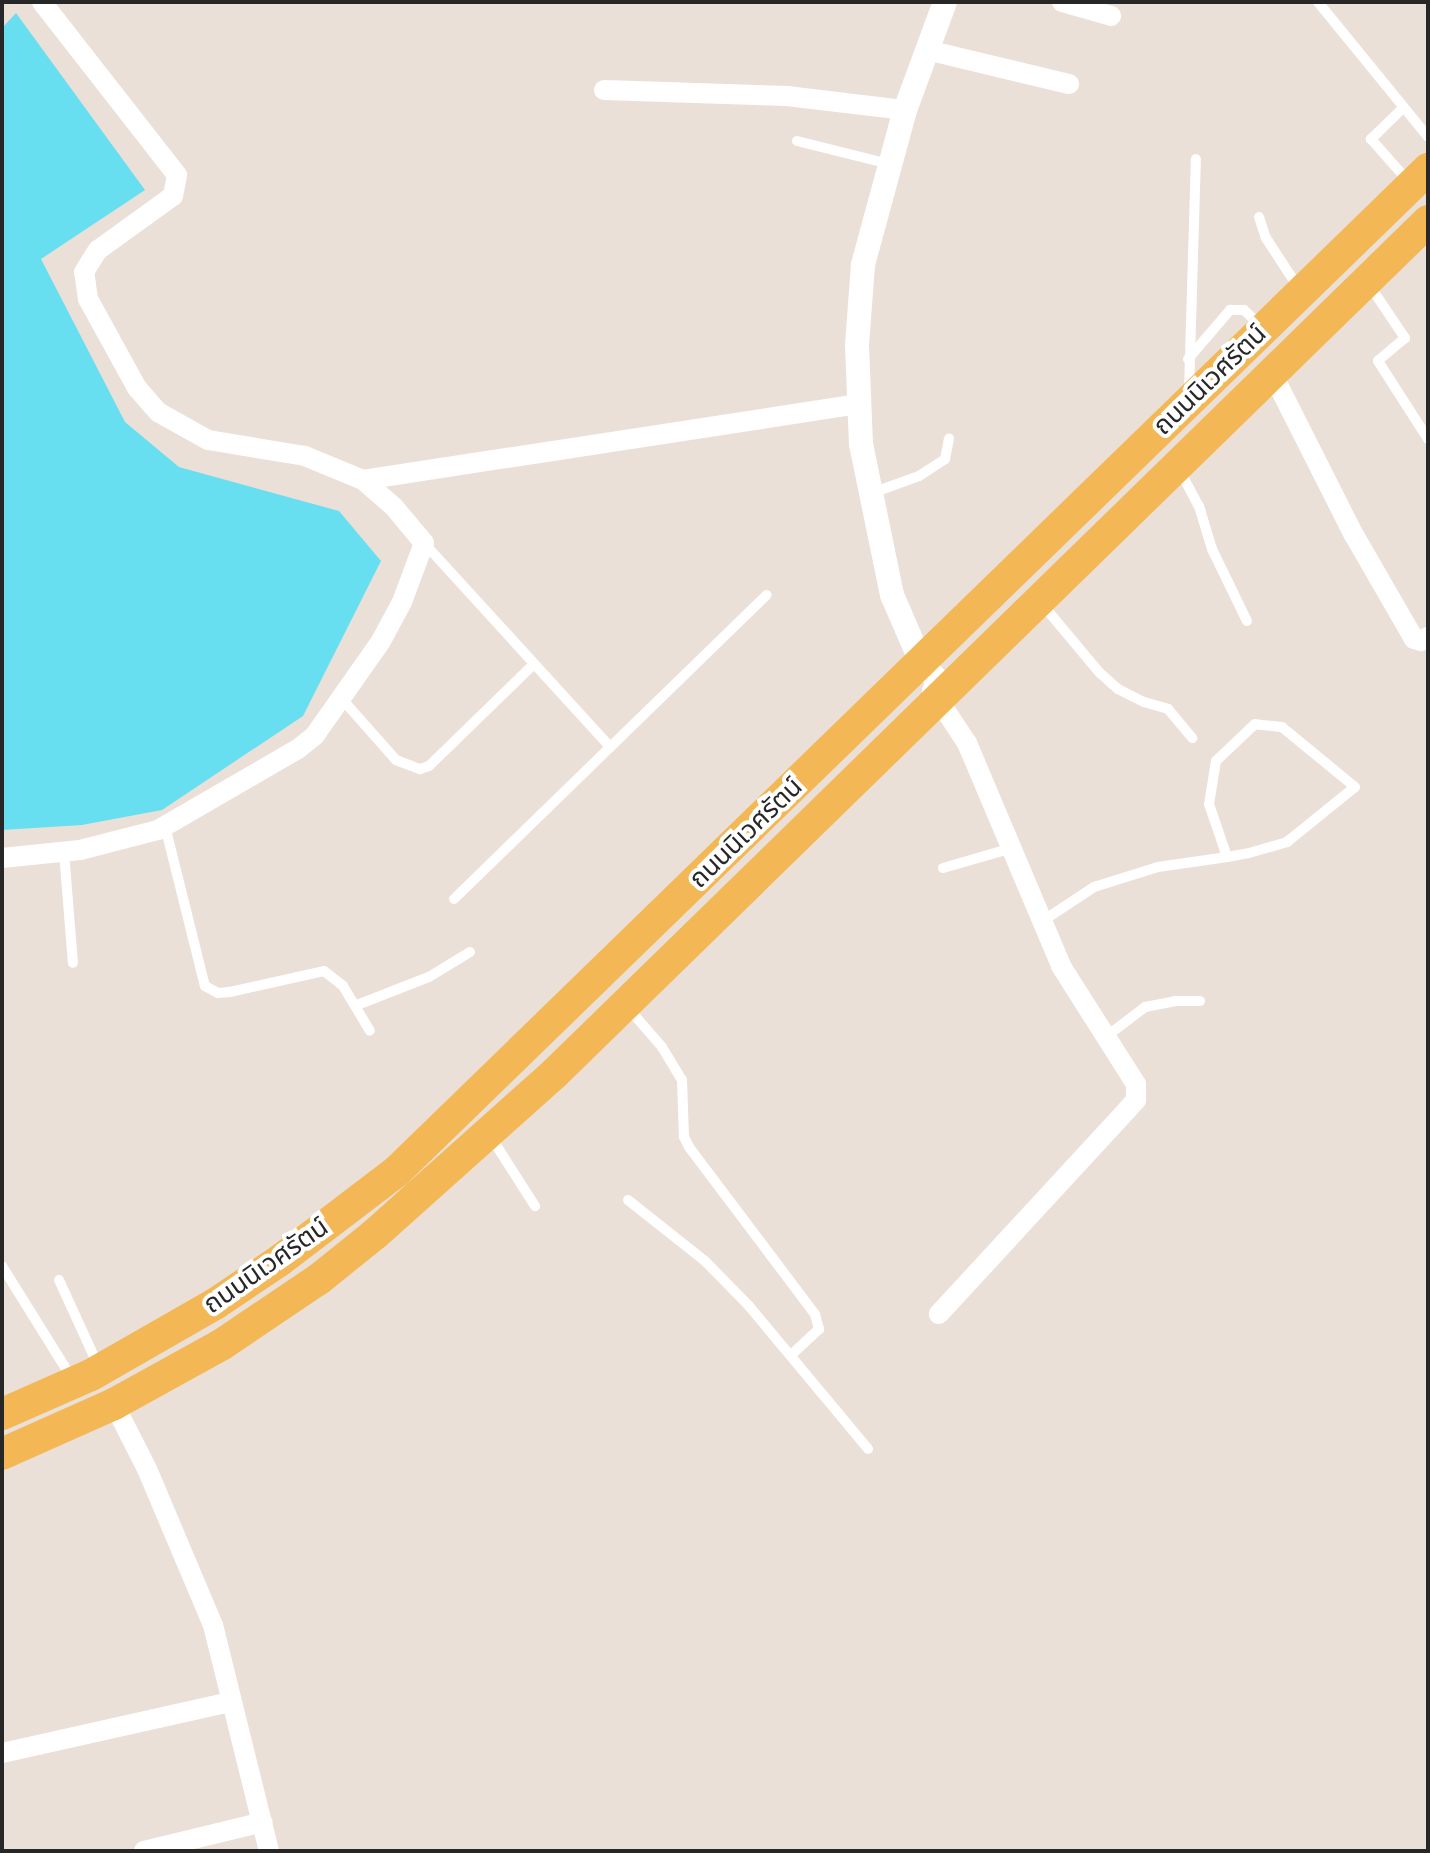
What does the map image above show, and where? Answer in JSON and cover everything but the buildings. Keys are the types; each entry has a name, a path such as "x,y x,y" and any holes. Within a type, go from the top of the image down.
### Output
{"main road":[{"name":"ถนนนิเวศรัตน์","path":"2,1414 88,1376 215,1304 279,1261 397,1171 1420,177"},
{"name":"ถนนนิเวศรัตน์","path":"2,1454 114,1404 221,1345 319,1279 488,1133 625,1004 1428,221"}],"street":[{"path":"2,858 64,852 134,839 165,826 298,749 315,735 342,699 388,628 424,543 394,507 363,480 305,456 208,440 158,412 137,388 88,299 84,272 98,250 173,196 177,175 42,2"},
{"path":"939,1314 1136,1100 1136,1084 1061,966 1009,849 967,743 942,693 917,665 892,595 870,494 859,404 857,345 863,265 905,110 945,2"},
{"path":"1062,2 1111,16"},
{"path":"927,50 1069,84"},
{"path":"604,90 787,96 905,110"},
{"path":"1272,373 1354,535 1408,629 1414,639 1421,641 1428,637"},
{"path":"363,480 859,404"},
{"path":"114,1404 147,1469 213,1625 269,1851"},
{"path":"2,1753 231,1702"},
{"path":"144,1851 263,1822"}],"lane":[{"path":"1318,2 1428,137"},
{"path":"1403,108 1371,139 1420,177"},
{"path":"797,141 890,164"},
{"path":"1189,401 1196,159"},
{"path":"1259,217 1266,238 1301,292"},
{"path":"1366,281 1405,338 1378,361 1428,439"},
{"path":"1188,359 1230,310 1244,310 1264,328"},
{"path":"870,494 919,476 945,459 949,438"},
{"path":"1177,465 1199,506 1212,549 1247,621"},
{"path":"424,543 610,747"},
{"path":"454,899 767,595"},
{"path":"1039,599 1100,673 1118,689 1144,702 1168,709 1192,738"},
{"path":"342,699 396,760 420,769 429,766 533,665"},
{"path":"1041,922 1094,887 1158,867 1227,857 1287,842 1355,787 1282,727 1255,724 1216,761 1209,804 1227,857"},
{"path":"165,826 205,986 218,993 230,992 324,971 332,974 357,1005 370,1031"},
{"path":"943,868 1009,849"},
{"path":"64,852 73,963"},
{"path":"357,1005 429,977 470,952"},
{"path":"1107,1036 1145,1007 1175,1001 1200,1001"},
{"path":"625,1004 662,1047 682,1080 684,1137 689,1147 815,1314 819,1329 792,1354"},
{"path":"488,1133 535,1206"},
{"path":"628,1200 705,1261 792,1354 868,1449"},
{"path":"2,1266 88,1376"},
{"path":"59,1280 88,1376"}],"water":[{"path":"16,13 145,190 41,259 125,422 179,467 339,511 381,561 303,716 162,810 82,825 2,830 2,28"}]}
